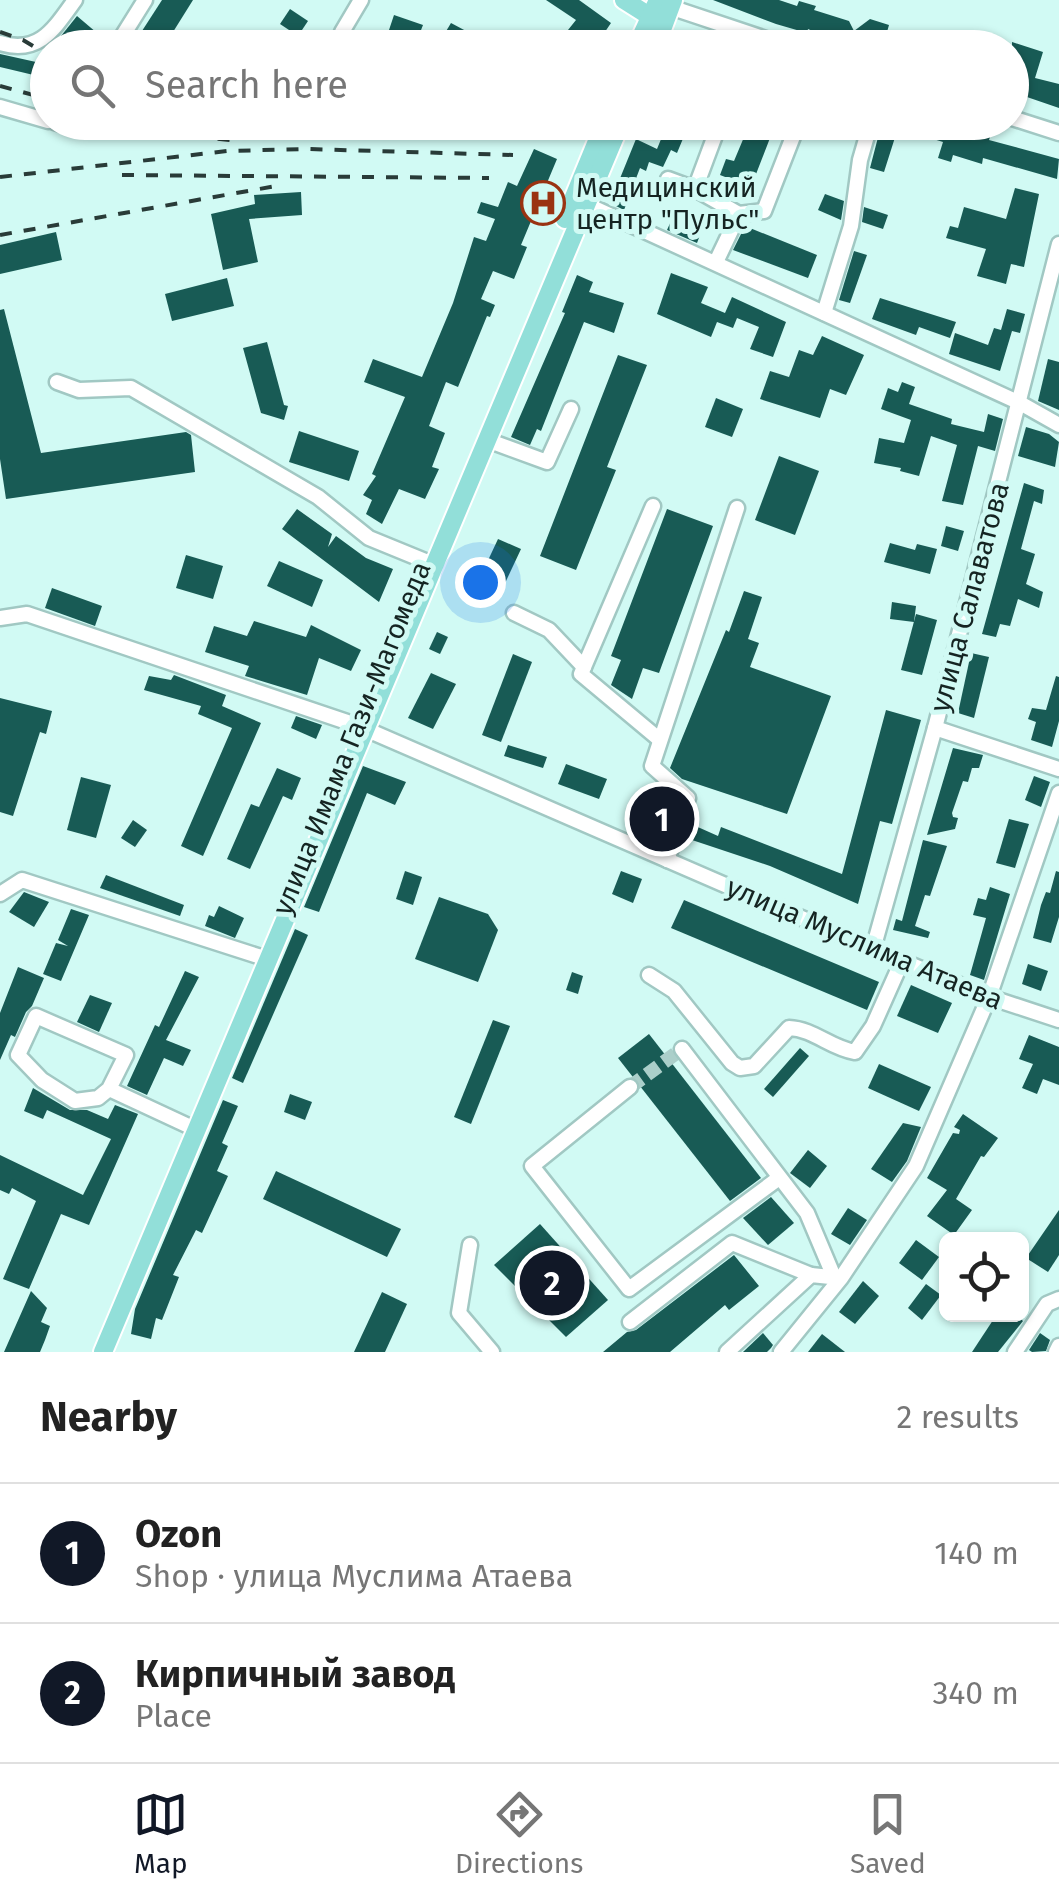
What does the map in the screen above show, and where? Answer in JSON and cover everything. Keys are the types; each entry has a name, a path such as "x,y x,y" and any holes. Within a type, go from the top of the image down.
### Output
{"main road":[{"path":"624,0 661,7 647,30"},
{"name":"улица Имама Гази-Магомеда","path":"91,1352 362,728 579,201 598,140"},
{"path":"430,563 487,440 579,201 611,140"},
{"path":"102,1352 191,1127 362,728"}],"street":[{"path":"50,30 75,0"},
{"path":"126,30 145,0"},
{"path":"343,30 361,0"},
{"path":"661,7 735,30"},
{"path":"0,43 21,49 30,46"},
{"path":"0,108 30,116"},
{"path":"1029,124 1059,134"},
{"path":"695,189 713,140"},
{"path":"668,179 695,189 738,214 764,211 792,140"},
{"path":"824,314 851,226 865,140"},
{"path":"579,201 1020,403 1059,425"},
{"path":"716,262 738,214"},
{"name":"улица Салаватова","path":"873,949 935,728 1059,244"},
{"path":"57,382 79,390 131,388 318,497 370,538 430,563"},
{"path":"487,440 547,462 571,409"},
{"path":"652,506 581,674 660,740"},
{"path":"667,860 688,798 652,766 737,508"},
{"name":"улица Муслима Атаева","path":"0,618 27,614 362,728 873,949 989,997 1059,1020"},
{"path":"514,614 549,630 584,666"},
{"path":"935,728 1059,770"},
{"path":"781,1352 916,1166 989,997 1059,793"},
{"path":"0,894 22,880 260,957"},
{"path":"649,975 674,991 740,1068 754,1066 789,1028 804,1029 839,1049 854,1052 872,1026 902,960"},
{"path":"36,1016 126,1055 109,1089 98,1098 75,1101 42,1080 18,1055 36,1016"},
{"path":"682,1049 807,1213 838,1278"},
{"path":"630,1087 532,1166 629,1289 779,1178"},
{"path":"109,1089 191,1127"},
{"path":"716,1224 732,1244 811,1275 838,1278"},
{"path":"630,1322 732,1244"},
{"path":"470,1245 459,1313 492,1352"},
{"path":"727,1352 811,1275"},
{"path":"1015,1352 1046,1304 1059,1299"}],"building":[{"path":"162,0 193,0 174,30 143,30"},
{"path":"546,0 579,0 611,23 606,30 568,30 576,20"},
{"path":"713,0 779,0 797,6 799,1 849,21 854,30 797,30"},
{"path":"290,9 308,21 302,30 289,30 280,24"},
{"path":"394,15 423,25 421,30 389,30"},
{"path":"77,16 93,30 66,30"},
{"path":"870,19 889,25 888,30 855,30"},
{"path":"1029,47 1043,52 1035,78 1059,84 1059,108 1029,98"},
{"path":"0,54 30,61 30,74 0,67"},
{"path":"636,140 657,149 661,140 682,140 677,153 671,150 663,167 649,162 646,171 640,168 624,210 610,203"},
{"path":"743,140 769,140 751,187 720,175 726,159 734,161"},
{"path":"877,140 894,140 884,172 870,168"},
{"path":"937,140 989,140 1059,159 1057,179 983,158 982,164 953,155 951,162 938,158 943,142"},
{"path":"534,149 557,159 521,245 527,247 514,279 493,271 481,299 495,305 458,387 446,382 429,426 445,433 432,467 439,469 425,499 399,489 382,524 366,514 372,500 363,495 376,476 372,474 405,397 364,382 373,359 422,377 453,303 474,237 486,241 495,219 477,213 481,202 498,207 508,182 517,186"},
{"path":"1015,188 1039,194 1024,267 1011,264 1006,284 977,276 986,249 946,238 950,226 958,228 964,207 1006,219"},
{"path":"301,192 302,215 249,219 258,262 223,270 211,214 255,204 254,195"},
{"path":"825,194 844,201 841,220 818,210"},
{"path":"864,207 888,215 883,229 862,222"},
{"path":"676,210 695,217 692,223 703,227 697,243 667,230"},
{"path":"745,226 817,255 808,278 733,250"},
{"path":"56,232 62,260 0,274 0,245"},
{"path":"854,251 867,255 850,303 839,300"},
{"path":"671,273 708,287 701,303 725,313 732,297 786,322 773,357 750,349 759,327 737,318 733,328 717,322 711,337 657,314"},
{"path":"577,275 593,282 589,292 624,303 614,333 584,322 541,431 537,429 530,445 511,437 565,313 562,312"},
{"path":"227,278 234,306 172,321 165,294"},
{"path":"880,298 956,322 950,338 919,327 916,335 872,319"},
{"path":"4,309 41,453 186,432 191,435 195,472 6,499 0,459 0,310"},
{"path":"1007,309 1025,314 1020,333 1012,331 1000,371 949,354 955,333 988,345 994,328 1001,330"},
{"path":"822,336 864,355 846,395 830,389 820,418 760,399 770,371 789,377 799,350 813,355"},
{"path":"267,342 284,405 288,406 284,420 261,413 243,348"},
{"path":"618,355 647,365 607,467 616,470 576,570 540,556"},
{"path":"1048,359 1059,362 1059,410 1038,401"},
{"path":"902,382 915,387 909,404 952,419 951,424 984,432 988,414 1003,419 995,451 978,446 963,505 942,501 957,445 931,436 919,476 874,463 879,438 904,443 911,420 881,409 888,388 898,392"},
{"path":"716,398 743,409 732,437 705,427"},
{"path":"1026,427 1049,434 1059,442 1055,467 1018,456"},
{"path":"299,431 359,451 349,481 289,462"},
{"path":"779,456 819,471 795,535 755,520"},
{"path":"1024,483 1044,490 1042,504 1034,501 1021,549 1035,554 1026,584 1043,592 1039,608 1018,599 1010,626 1000,624 996,637 982,634"},
{"path":"297,509 332,534 328,547 336,536 366,558 393,569 379,602 282,529"},
{"path":"667,509 713,526 659,673 643,668 632,699 611,685 621,660 611,656"},
{"path":"946,526 964,531 958,551 941,546"},
{"path":"498,539 521,549 499,596 476,586"},
{"path":"890,543 915,550 917,544 937,549 930,574 884,562"},
{"path":"186,555 223,566 213,599 176,588"},
{"path":"279,561 323,580 312,607 267,586"},
{"path":"52,588 102,606 95,626 45,608"},
{"path":"744,591 762,597 748,639 759,643 750,667 831,696 787,814 682,779 670,768"},
{"path":"892,602 916,606 914,622 890,619"},
{"path":"916,614 937,620 922,675 901,670"},
{"path":"254,621 306,637 311,625 361,650 351,671 319,658 307,695 245,676 249,666 205,652 214,626 247,636"},
{"path":"437,632 448,637 440,654 429,649"},
{"path":"971,653 989,657 974,718 958,713"},
{"path":"513,654 532,662 501,742 482,735"},
{"path":"431,673 456,684 433,729 408,718"},
{"path":"174,675 226,695 222,706 261,723 203,856 181,846 232,728 198,714 201,706 144,690 149,676 171,680"},
{"path":"1056,676 1059,721 1052,747 1031,740 1036,722 1028,719 1032,708 1046,710"},
{"path":"0,698 52,711 46,734 40,732 13,816 0,812"},
{"path":"886,710 921,720 892,824 880,821 858,904 770,866 686,838 691,824 718,836 721,827 842,874"},
{"path":"296,716 322,725 316,739 291,728"},
{"path":"508,745 547,757 543,768 504,756"},
{"path":"953,748 983,755 979,768 972,768 968,782 963,781 952,813 958,818 955,829 927,835"},
{"path":"566,764 607,779 599,799 558,784"},
{"path":"363,766 406,782 395,805 367,793 319,912 304,907"},
{"path":"277,768 301,778 292,800 283,796 250,869 227,859 251,804 259,807"},
{"path":"1034,776 1050,782 1041,807 1025,800"},
{"path":"81,777 111,785 96,838 67,830"},
{"path":"649,791 675,801 667,826 640,815"},
{"path":"1009,819 1029,824 1015,868 996,863"},
{"path":"133,820 147,830 135,847 121,838"},
{"path":"923,840 947,846 915,926 930,932 928,938 893,930 896,919 902,921"},
{"path":"405,871 422,877 413,905 396,899"},
{"path":"621,871 642,879 633,903 612,894"},
{"path":"1056,871 1059,917 1051,943 1033,938 1041,905 1046,892 1050,893"},
{"path":"106,875 184,905 180,916 100,888"},
{"path":"990,887 1010,894 984,980 970,975 986,918 973,915 978,898 986,900"},
{"path":"24,892 49,902 34,927 9,912"},
{"path":"439,897 488,914 498,930 478,982 415,959"},
{"path":"684,900 879,982 867,1010 671,928"},
{"path":"219,906 244,918 235,938 205,926 209,915 214,917"},
{"path":"71,909 89,915 61,981 43,974 56,943 68,946 58,940"},
{"path":"295,929 308,935 243,1083 232,1078"},
{"path":"1028,964 1048,971 1041,991 1022,984"},
{"path":"18,967 44,978 0,1060 0,1013"},
{"path":"185,971 199,977 166,1040 191,1050 183,1066 164,1058 147,1095 127,1086"},
{"path":"572,972 583,976 578,994 566,990"},
{"path":"911,985 952,1003 938,1033 897,1016"},
{"path":"90,995 112,1003 99,1032 77,1022"},
{"path":"493,1020 510,1026 471,1124 454,1117"},
{"path":"649,1034 761,1178 730,1201 618,1058"},
{"path":"1029,1035 1059,1047 1059,1085 1043,1079 1037,1094 1022,1088 1033,1064 1019,1059"},
{"path":"800,1048 809,1056 773,1097 764,1089"},
{"path":"879,1064 931,1087 919,1111 868,1088"},
{"path":"33,1088 70,1110 87,1110 108,1119 115,1105 138,1114 89,1225 61,1214 29,1289 3,1279 36,1201 12,1188 9,1194 0,1190 0,1155 83,1195 111,1139 47,1110 43,1119 24,1111"},
{"path":"290,1094 312,1102 305,1120 284,1112"},
{"path":"223,1100 238,1106 222,1143 228,1146 217,1171 228,1176 202,1233 196,1230 173,1275 179,1277 162,1320 156,1318 151,1339 131,1334 135,1309"},
{"path":"963,1114 998,1138 981,1156 956,1199 972,1210 956,1232 950,1232 927,1216 947,1190 927,1178 953,1133 959,1134 960,1130 954,1127"},
{"path":"903,1123 921,1127 907,1161 892,1182 871,1169"},
{"path":"808,1150 827,1166 810,1188 790,1173"},
{"path":"276,1171 401,1229 387,1257 263,1199"},
{"path":"771,1197 794,1223 768,1245 743,1218"},
{"path":"848,1208 867,1220 850,1245 831,1234"},
{"path":"1059,1210 1059,1255 1048,1272 1029,1260 1029,1254"},
{"path":"540,1224 608,1300 566,1337 494,1265"},
{"path":"916,1240 939,1257 922,1280 899,1263"},
{"path":"734,1255 759,1286 729,1310 725,1305 670,1352 603,1352 627,1332 636,1330"},
{"path":"863,1281 879,1296 855,1324 839,1312"},
{"path":"926,1284 939,1294 922,1320 908,1308"},
{"path":"31,1291 47,1308 41,1322 50,1326 40,1352 4,1352"},
{"path":"382,1292 407,1304 385,1352 354,1352"},
{"path":"992,1322 1022,1322 998,1352 972,1352"},
{"path":"763,1333 773,1345 767,1352 743,1352"},
{"path":"1040,1333 1050,1340 1046,1351 1032,1352 1029,1350"},
{"path":"822,1334 845,1352 808,1352"}],"tunnel":[{"path":"630,1087 682,1049"}],"railway":[{"path":"0,32 30,44"},
{"path":"0,86 30,94"},
{"path":"229,140 238,141"},
{"path":"0,177 227,151 307,149 513,155"},
{"path":"122,175 489,178"},
{"path":"0,235 276,186"}],"place":[{"name":"Медицинский центр \"Пульс\"","path":"543,203"},
{"name":"Ozon","path":"662,819"},
{"name":"Кирпичный завод","path":"552,1283"}]}
